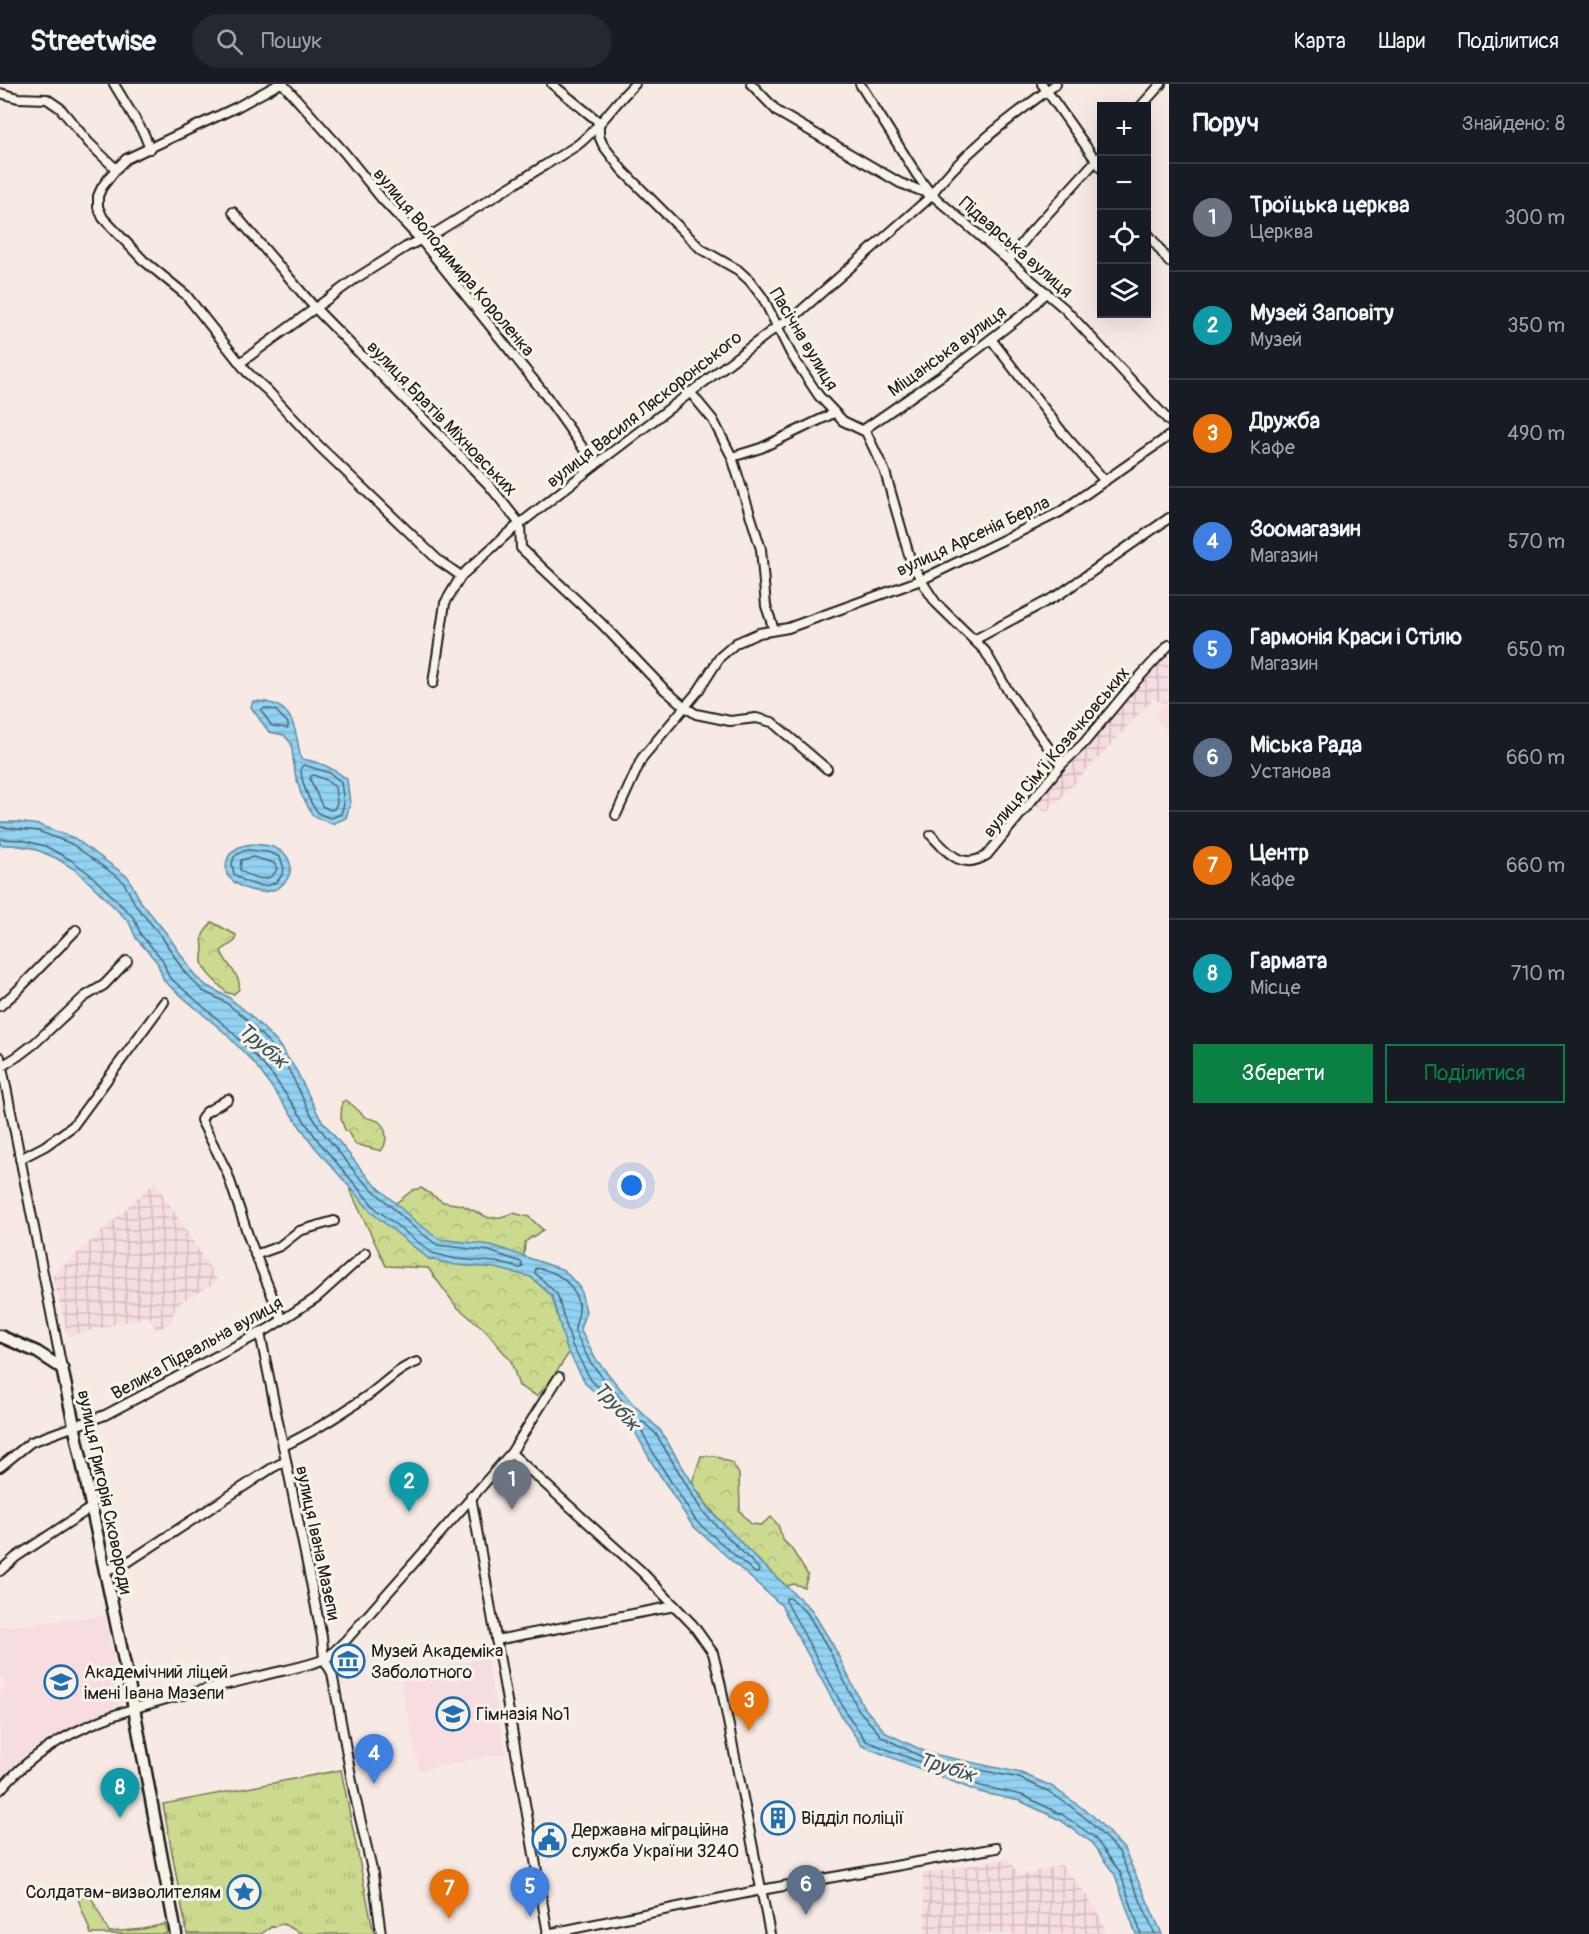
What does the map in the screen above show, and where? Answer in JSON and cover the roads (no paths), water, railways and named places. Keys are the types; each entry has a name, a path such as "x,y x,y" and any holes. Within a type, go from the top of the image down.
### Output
{"street":[{"path":"114,84 150,148"},
{"path":"281,84 270,86 126,159 116,168 100,190 97,202 100,212 132,250 186,295 240,363 319,446 438,560 460,576"},
{"name":"вулиця Володимира Короленка","path":"281,84 420,240 544,393 595,465"},
{"path":"552,84 599,122"},
{"path":"240,363 355,279 576,146 590,134 635,84"},
{"path":"751,84 778,112 900,183 931,194"},
{"name":"Підварська вулиця","path":"860,84 931,194 1075,319 1169,421"},
{"name":"вулиця Василя Ляскоронського","path":"433,683 445,603 460,576 520,524 595,465 778,326 796,315 931,194 936,186 976,146 1045,87 1056,84"},
{"path":"1145,102 1161,84"},
{"path":"1045,87 1097,164"},
{"path":"0,93 18,98 47,99 60,108 89,143 116,168"},
{"name":"Пасічна вулиця","path":"599,122 603,145 622,170 701,249 745,276 763,298 801,370 819,396 834,413 848,424 863,430"},
{"path":"1009,260 1099,156"},
{"name":"вулиця Братів Міхновських","path":"233,212 315,308 489,484 520,524 521,548 610,632 666,690 696,714 729,721 756,718 772,722 827,769"},
{"path":"1151,238 1169,262"},
{"name":"Міщанська вулиця","path":"863,430 952,369 1030,309 1046,292"},
{"path":"991,339 1062,432 1105,481"},
{"path":"690,392 713,420 732,457 761,549 766,606 774,630"},
{"path":"732,457 761,448 834,413"},
{"path":"863,430 872,442 885,472 911,562 921,580 936,603 976,639 990,658 1008,691 1061,765"},
{"name":"вулиця Арсенія Берла","path":"616,815 642,758 685,707 720,657 731,646 751,635 788,628 921,580 1060,512 1169,436"},
{"path":"976,639 1060,594 1169,518"},
{"name":"вулиця Сімʼї Козачковських","path":"931,835 947,852 960,860 970,862 983,858 1061,765 1084,743 1169,645"},
{"path":"0,1006 76,930"},
{"path":"1,1061 25,1051 84,997 104,985 127,961"},
{"path":"20,1159 45,1146 73,1126 164,1002"},
{"name":"вулиця Григорія Сковороди","path":"1,1061 62,1368 134,1708 176,1934"},
{"path":"228,1099 205,1113 201,1120 227,1172 255,1255 282,1320"},
{"path":"255,1255 280,1246 299,1232 334,1221"},
{"name":"Велика Підвальна вулиця","path":"0,1467 31,1442 105,1415 260,1333 328,1288 366,1253"},
{"name":"вулиця Івана Мазепи","path":"260,1333 322,1637 324,1659 332,1673 354,1792 373,1874 381,1934"},
{"path":"0,1336 37,1352 62,1368"},
{"path":"283,1446 344,1410 406,1367 417,1362"},
{"path":"0,1790 24,1764 46,1748 111,1716 324,1659 342,1644 511,1453 559,1377"},
{"path":"511,1453 634,1564 708,1643 715,1658 770,1934"},
{"path":"104,1571 128,1562 286,1461"},
{"path":"471,1496 547,1934 761,1890 996,1848"},
{"path":"0,1571 16,1557 92,1508"},
{"path":"496,1640 675,1606"}],"water":[{"path":"253,701 277,705 285,711 294,726 301,759 314,761 347,779 350,804 346,818 332,824 313,816 301,794 295,773 291,743 284,735 269,732 251,707"},
{"name":"Трубіж","path":"0,822 39,825 74,838 128,877 141,902 167,934 196,977 248,1013 276,1041 296,1070 320,1118 369,1179 415,1221 439,1239 491,1245 564,1270 580,1288 586,1311 580,1329 595,1358 632,1403 660,1430 707,1507 759,1561 811,1609 833,1645 863,1706 886,1733 928,1753 1021,1773 1051,1786 1074,1802 1093,1816 1124,1849 1162,1934 1136,1934 1115,1875 1091,1842 1060,1820 1020,1801 979,1792 862,1746 842,1717 781,1605 692,1525 633,1428 586,1384 566,1347 552,1296 531,1277 495,1268 456,1265 429,1259 372,1213 314,1146 255,1064 224,1032 164,981 157,962 136,938 129,922 77,871 56,858 32,848 0,845"},
{"path":"254,844 272,847 286,855 290,863 290,871 281,886 260,892 241,886 227,875 227,861 232,852 241,846"}],"place":[{"name":"Троїцька церква","path":"512,1510"},
{"name":"Музей Заповіту","path":"409,1512"},
{"name":"Музей Академіка Заболотного","path":"348,1661"},
{"name":"Академічний ліцей імені Івана Мазепи","path":"61,1682"},
{"name":"Гімназія №1","path":"453,1714"},
{"name":"Дружба","path":"749,1731"},
{"name":"Зоомагазин","path":"374,1784"},
{"name":"Гармата","path":"120,1818"},
{"name":"Відділ поліції","path":"778,1818"},
{"name":"Державна міграційна служба України 3240","path":"549,1840"},
{"name":"Солдатам-визволителям","path":"244,1892"},
{"name":"Міська Рада","path":"806,1915"},
{"name":"Гармонія Краси і Стілю","path":"530,1917"},
{"name":"Центр","path":"449,1919"}]}
